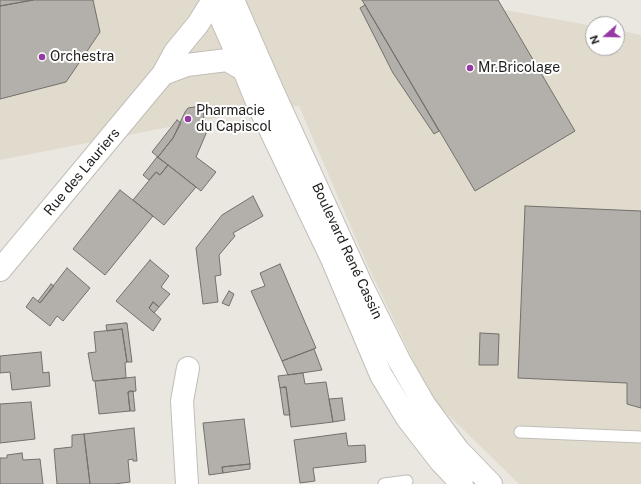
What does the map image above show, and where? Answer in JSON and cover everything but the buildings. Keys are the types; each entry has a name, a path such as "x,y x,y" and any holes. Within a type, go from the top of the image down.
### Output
{"street":[{"name":"Boulevard René Cassin","path":"213,0 257,102 332,259 381,375 407,418 441,462 462,484"},
{"name":"Rue des Lauriers","path":"0,270 163,74 175,52 198,24 213,0"},
{"name":"Boulevard René Cassin","path":"233,0 274,94 363,288 400,362 424,404 458,450 491,484"},
{"name":"Rue des Lauriers","path":"163,74 187,64 226,60 244,70"},
{"path":"187,484 182,401 188,368"}],"lane":[{"path":"520,432 641,437"},
{"path":"384,484 407,481"}],"shaded area":[{"path":"0,0 451,0 585,25 585,56 625,56 625,32 641,35 641,484 519,484 431,398 366,262 299,106 251,111 0,160"}],"place":[{"name":"Orchestra","path":"42,57"},
{"name":"Mr.Bricolage","path":"470,68"},
{"name":"Pharmacie du Capiscol","path":"188,119"}]}
